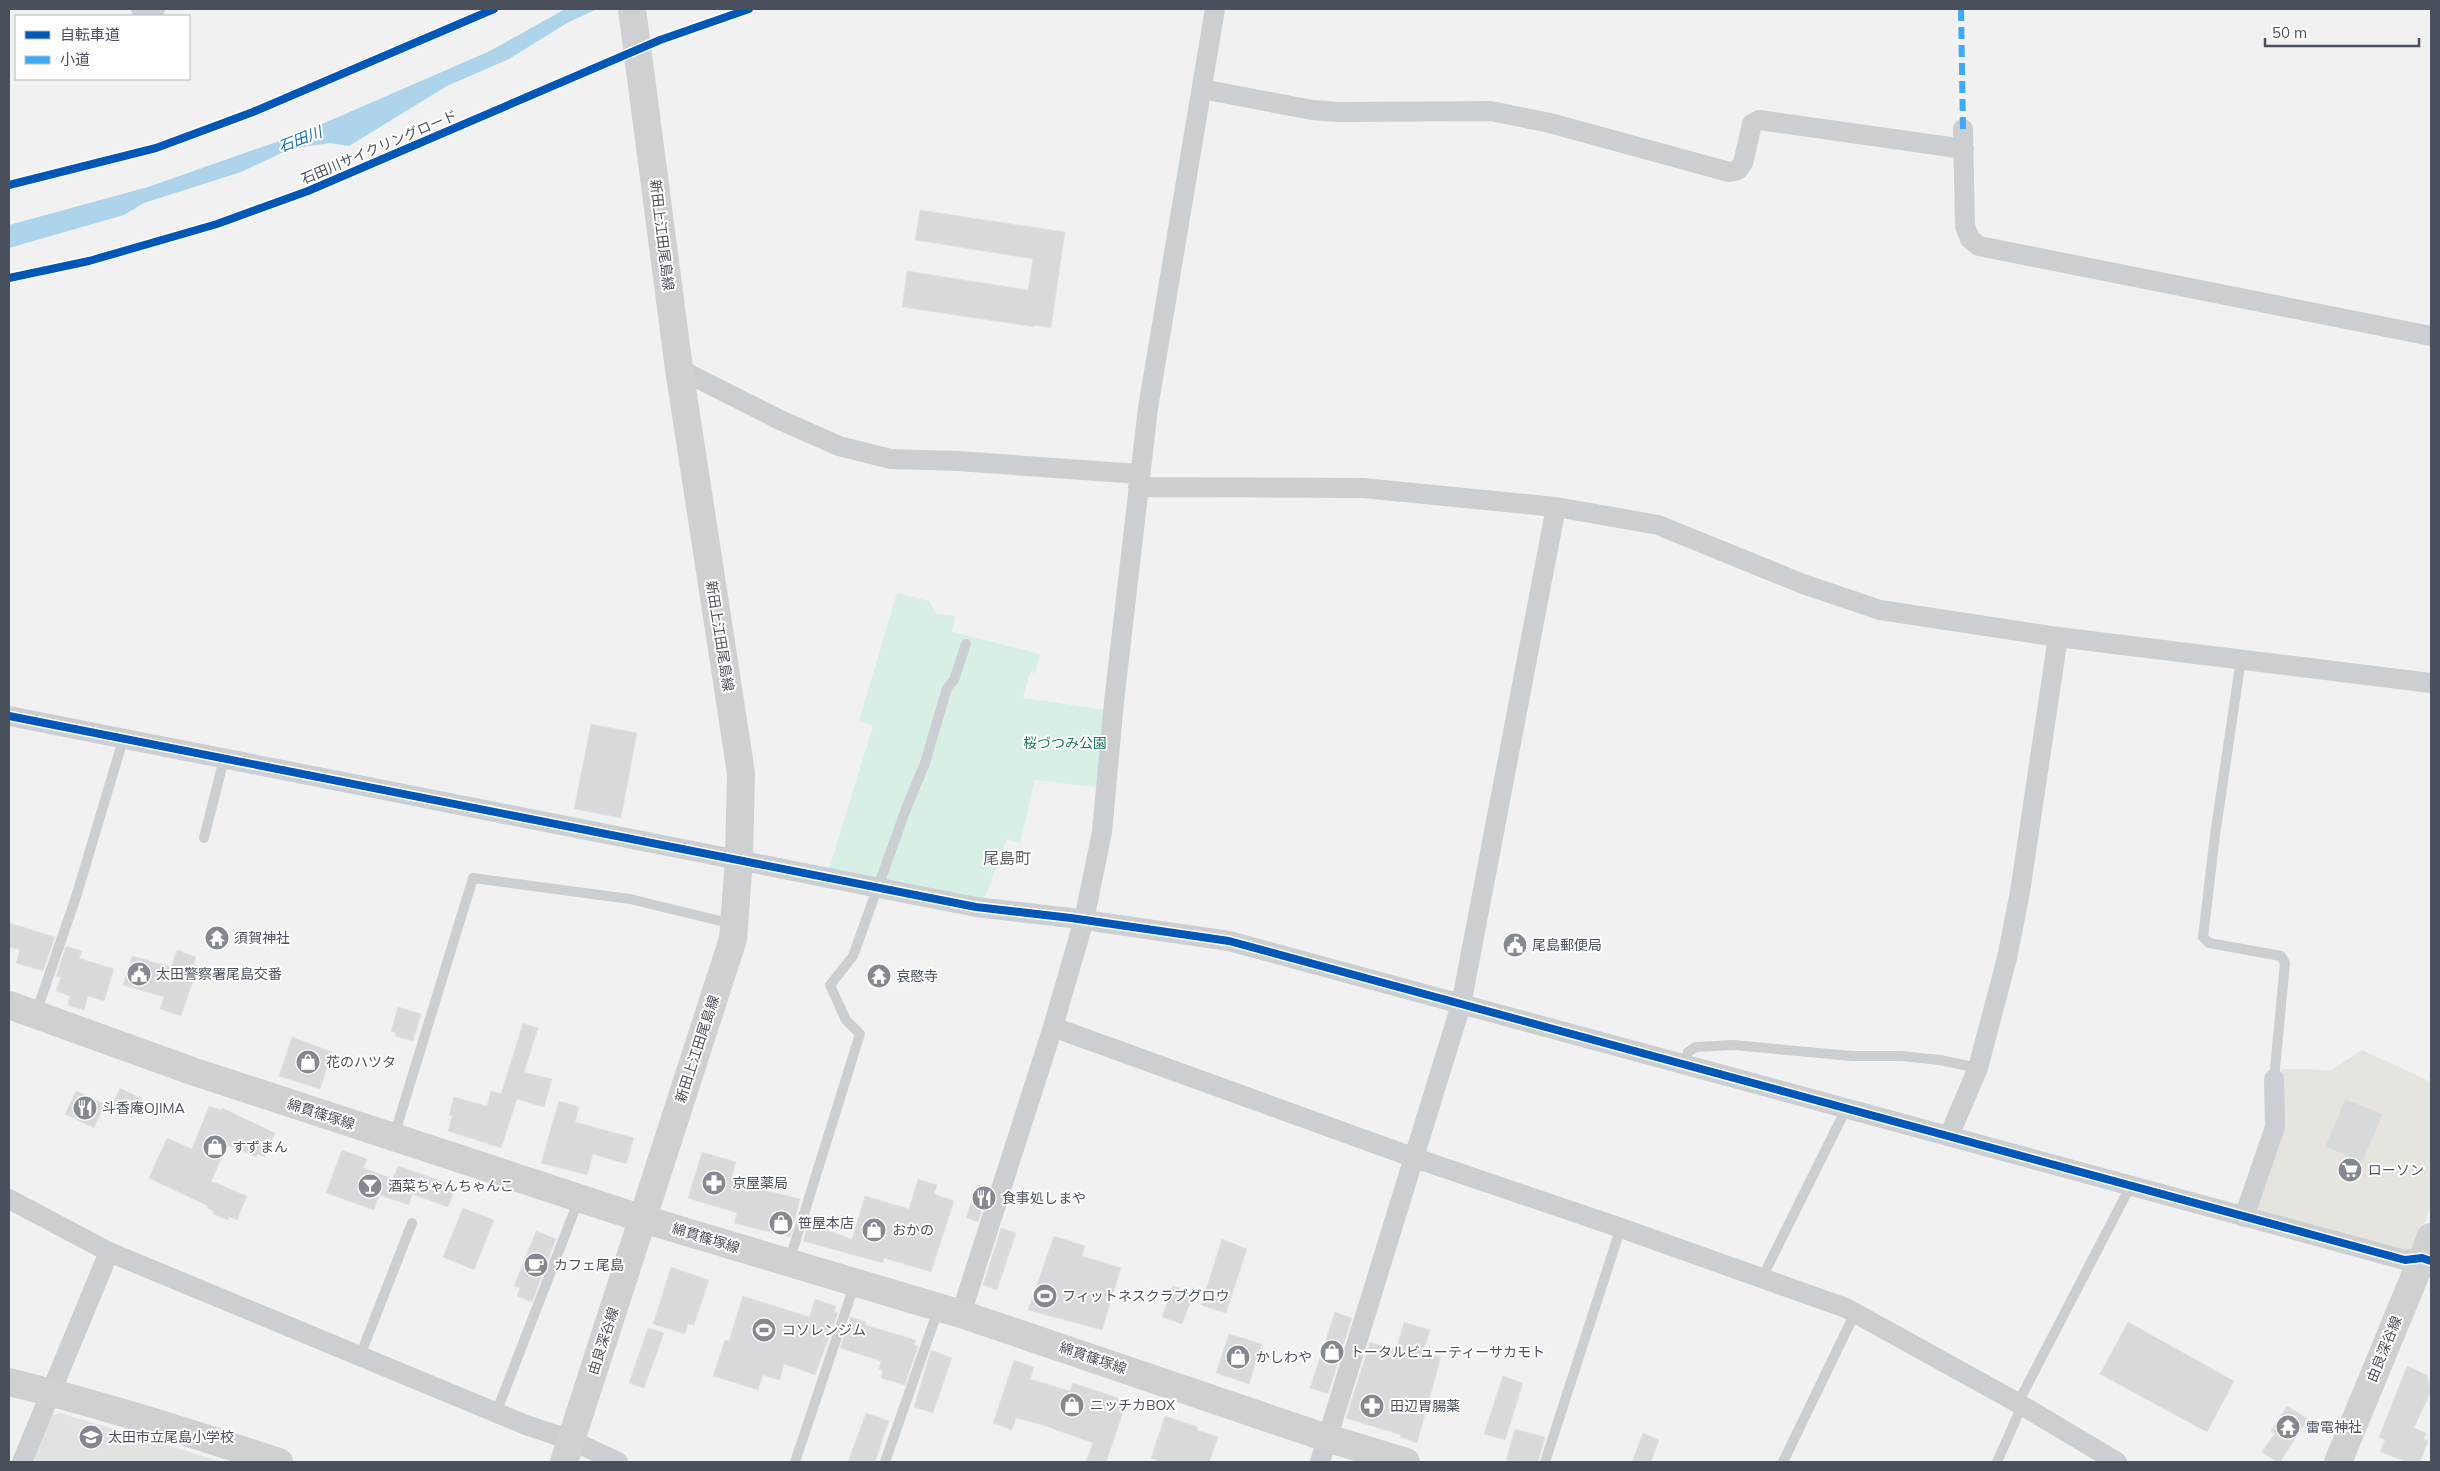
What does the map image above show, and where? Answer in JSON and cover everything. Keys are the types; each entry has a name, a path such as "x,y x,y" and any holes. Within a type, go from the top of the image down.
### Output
{"main road":[{"name":"新田上江田尾島線","path":"632,9 679,369 741,774 739,859 733,938 643,1219"},
{"name":"綿貫篠塚線","path":"9,1005 178,1067 643,1219 950,1310 1323,1450 1406,1462"},
{"name":"由良深谷線","path":"567,1451 643,1219"},
{"name":"由良深谷線","path":"2338,1462 2428,1252"},
{"path":"9,1382 51,1392 172,1427 279,1462"}],"street":[{"path":"141,9 147,14 155,9"},
{"path":"950,1310 1053,1027 1084,920 1102,832 1148,408 1215,9"},
{"path":"1202,89 1312,110 1339,112 1491,112 1550,123 1729,172 1738,170 1743,163 1752,124 1759,120 1964,149"},
{"path":"1963,128 1966,226 1970,239 1979,246 2431,336"},
{"path":"679,369 780,420 839,446 891,459 967,462 1139,481 1363,488 1556,507 1658,524 1803,584 1880,610 2058,637 2431,683"},
{"path":"1323,1450 1462,1005 1556,507"},
{"path":"1949,1136 1978,1068 2007,958 2020,892 2058,637"},
{"path":"9,716 976,907 1084,920 1229,941 2405,1260 2428,1252"},
{"path":"1053,1027 1415,1158 1621,1227 1855,1313 2020,1404 2117,1462"},
{"path":"2244,1217 2275,1127 2274,1079"},
{"path":"9,1199 109,1252 496,1413 567,1451 618,1462"},
{"path":"22,1462 109,1252"}],"lane":[{"path":"789,1263 860,1034 846,1020 830,985 853,956 906,809 925,763 946,688 954,680 966,644"},
{"path":"2241,659 2215,835 2204,936 2209,943 2281,956 2286,963 2274,1079"},
{"path":"35,1016 76,897 123,740"},
{"path":"204,838 224,759"},
{"path":"394,1137 473,878 630,899 734,925"},
{"path":"1684,1065 1688,1052 1696,1047 1733,1046 1852,1056 1902,1056 1940,1060 1978,1068"},
{"path":"1762,1278 1846,1109"},
{"path":"1997,1462 2020,1404 2131,1186"},
{"path":"496,1413 579,1198"},
{"path":"360,1356 412,1223"},
{"path":"1545,1462 1621,1227"},
{"path":"795,1462 855,1282"},
{"path":"885,1462 950,1310"},
{"path":"1783,1462 1855,1313"}],"shaded area":[{"name":"ローソン","path":"2362,1050 2431,1082 2431,1206 2415,1246 2408,1250 2255,1212 2283,1124 2282,1069 2332,1070"},
{"name":"太田市立尾島小学校","path":"60,1413 221,1462 31,1462 51,1416"}],"green space":[{"name":"桜づつみ公園","path":"897,593 929,601 936,614 955,616 952,632 1040,654 1035,673 1030,672 1023,698 1114,711 1106,788 1035,780 1020,843 1007,839 984,900 829,869 873,726 859,721"}],"water":[{"name":"石田川","path":"565,9 597,9 567,23 509,59 447,86 349,146 330,143 290,149 241,172 144,203 124,215 9,248 9,225 148,187 299,134 490,51"}],"building":[{"path":"920,210 1065,232 1051,328 902,307 907,271 1028,290 1033,259 915,240"},
{"path":"591,724 637,733 621,818 574,809"},
{"path":"9,923 55,937 43,971 16,963 20,950 9,947"},
{"path":"66,946 82,951 79,958 114,969 104,1001 88,996 84,1010 68,1005 70,996 56,991 61,977 56,976"},
{"path":"177,950 196,957 194,964 198,966 181,1016 160,1009 164,997 123,985 132,956 171,967"},
{"path":"398,1007 421,1014 413,1041 395,1036 396,1033 391,1031"},
{"path":"523,1023 538,1028 524,1072 552,1079 544,1107 517,1099 501,1148 448,1131 452,1116 449,1115 454,1097 487,1106 491,1091 501,1094"},
{"path":"292,1037 332,1052 320,1089 279,1076"},
{"path":"120,1088 142,1099 133,1117 111,1107"},
{"path":"76,1091 105,1104 94,1128 65,1114"},
{"path":"2345,1099 2383,1114 2362,1162 2325,1147"},
{"path":"559,1101 579,1107 575,1122 634,1138 626,1164 593,1154 587,1175 541,1163"},
{"path":"209,1106 221,1110 222,1108 275,1133 265,1157 258,1154 256,1157 228,1145 211,1181 247,1196 237,1220 229,1217 228,1220 213,1214 214,1211 207,1208 208,1206 149,1178 167,1138 192,1149"},
{"path":"342,1150 367,1159 363,1168 393,1179 398,1166 456,1186 448,1207 412,1194 409,1205 379,1195 374,1210 326,1193"},
{"path":"702,1152 736,1162 732,1176 766,1187 765,1190 800,1199 790,1237 734,1223 737,1213 688,1198"},
{"path":"918,1179 937,1185 934,1194 954,1201 931,1272 884,1258 883,1263 803,1241 808,1224 852,1239 865,1196 909,1209"},
{"path":"977,1185 989,1189 978,1222 966,1218"},
{"path":"463,1208 494,1220 474,1270 443,1257"},
{"path":"1001,1228 1016,1233 997,1290 983,1285"},
{"path":"536,1231 556,1239 532,1302 517,1296 520,1288 514,1286"},
{"path":"1054,1236 1085,1246 1082,1256 1121,1268 1102,1330 1028,1310"},
{"path":"1222,1239 1247,1249 1226,1313 1201,1305"},
{"path":"671,1267 709,1280 694,1325 688,1324 685,1334 653,1324"},
{"path":"1173,1286 1194,1293 1182,1324 1162,1317"},
{"name":"コソレンジム","path":"743,1296 809,1317 815,1299 836,1306 834,1312 838,1313 815,1375 784,1364 780,1380 763,1375 758,1390 713,1376 725,1340 729,1341"},
{"path":"1335,1312 1352,1318 1328,1394 1310,1388"},
{"path":"851,1317 866,1322 865,1325 916,1340 914,1345 918,1346 905,1385 881,1378 883,1371 879,1369 881,1361 840,1348"},
{"path":"1404,1322 1430,1330 1423,1352 1441,1357 1417,1443 1400,1437 1401,1435 1346,1418 1370,1342 1396,1350"},
{"path":"2128,1322 2234,1381 2207,1432 2100,1374"},
{"path":"648,1328 664,1333 644,1388 629,1383"},
{"path":"1229,1334 1262,1344 1249,1384 1216,1373"},
{"path":"931,1350 952,1358 933,1413 914,1407"},
{"path":"1014,1360 1034,1367 1030,1379 1070,1391 1073,1383 1127,1401 1106,1462 1086,1462 1093,1443 1043,1425 1016,1418 1012,1430 993,1423"},
{"path":"2407,1366 2427,1375 2431,1391 2414,1428 2426,1433 2424,1439 2428,1441 2420,1462 2408,1462 2380,1452 2385,1440 2379,1437"},
{"path":"1503,1376 1523,1383 1505,1440 1484,1434"},
{"path":"2287,1406 2308,1419 2280,1462 2277,1462 2262,1452 2275,1433 2271,1431"},
{"path":"866,1413 889,1421 875,1462 848,1462"},
{"path":"1165,1416 1198,1427 1197,1430 1218,1437 1209,1462 1162,1462 1151,1458"},
{"path":"1515,1429 1545,1437 1538,1462 1506,1460"},
{"path":"1643,1433 1659,1440 1651,1462 1632,1462"}],"marked path":[{"path":"1961,9 1963,129"}],"cycle path":[{"path":"9,185 156,148 253,112 494,9"},
{"name":"石田川サイクリングロード","path":"9,278 89,261 217,224 308,191 660,40 749,9"},
{"path":"9,716 976,907 1071,918 1229,941 2405,1260 2422,1258 2431,1261"}],"place":[{"name":"須賀神社","path":"217,938"},
{"name":"尾島郵便局","path":"1515,945"},
{"name":"太田警察署尾島交番","path":"139,974"},
{"name":"哀愍寺","path":"879,976"},
{"name":"花のハツタ","path":"308,1062"},
{"name":"斗香庵OJIMA","path":"85,1108"},
{"name":"すずまん","path":"215,1147"},
{"name":"ローソン","path":"2350,1170"},
{"name":"京屋薬局","path":"714,1183"},
{"name":"酒菜ちゃんちゃんこ","path":"370,1186"},
{"name":"食事処しまや","path":"984,1198"},
{"name":"笹屋本店","path":"781,1223"},
{"name":"おかの","path":"874,1230"},
{"name":"カフェ尾島","path":"536,1265"},
{"name":"フィットネスクラブグロウ","path":"1045,1296"},
{"name":"コソレンジム","path":"764,1330"},
{"name":"トータルビューティーサカモト","path":"1332,1352"},
{"name":"かしわや","path":"1238,1357"},
{"name":"ニッチカBOX","path":"1072,1405"},
{"name":"田辺胃腸薬","path":"1372,1406"},
{"name":"雷電神社","path":"2288,1427"},
{"name":"太田市立尾島小学校","path":"91,1437"}],"district":[{"name":"尾島町","path":"1007,858"}]}
